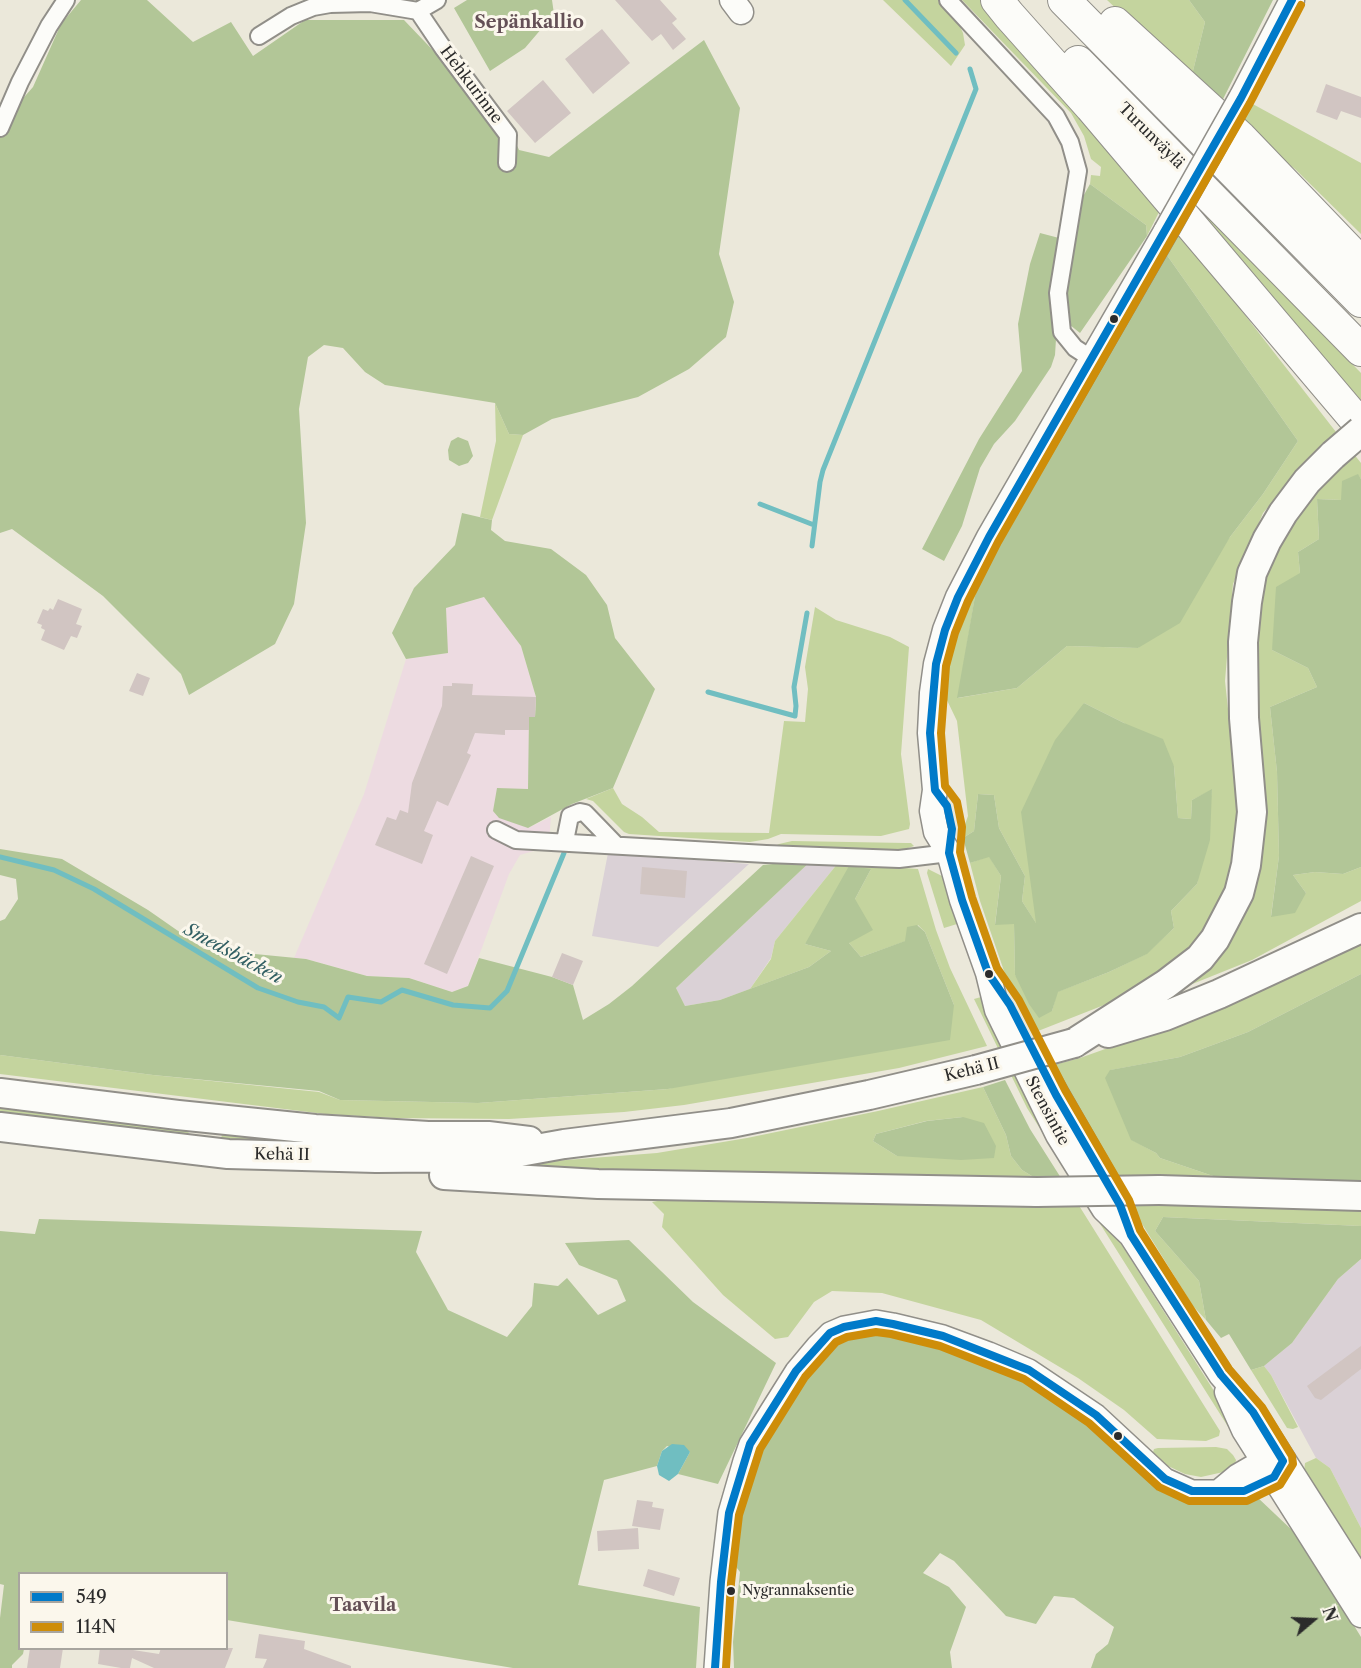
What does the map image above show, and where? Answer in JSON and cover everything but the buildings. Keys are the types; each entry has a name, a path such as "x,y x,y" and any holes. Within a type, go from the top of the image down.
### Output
{"highway":[{"path":"998,0 1361,426"},
{"name":"Turunväylä","path":"1016,0 1361,350"},
{"name":"Turunväylä","path":"1064,0 1361,301"},
{"path":"1090,0 1240,137 1361,264"},
{"path":"1279,331 1335,417 1347,452"},
{"path":"1074,1043 1166,984 1200,958 1215,939 1239,893 1246,865 1252,813 1244,718 1243,642 1252,573 1267,540 1283,513 1307,481 1347,452 1361,431"},
{"name":"Kehä II","path":"0,1127 228,1154 376,1158 492,1157 564,1144 731,1123 869,1095 976,1070 1166,1016 1261,977 1361,928"},
{"name":"Kehä II","path":"0,1093 315,1129 428,1136 488,1136 564,1144"},
{"path":"228,1154 312,1167 598,1184 1036,1192 1159,1190 1361,1196"}],"main road":[{"name":"Stensintie","path":"1273,1466 1239,1420 1221,1376 1131,1235 1104,1209 1058,1135 997,1010 988,973 962,900 949,854 936,832 932,811 935,790 930,733 932,693 945,630 958,597 989,537 1242,98 1292,0"},
{"path":"1273,1466 1361,1582"},
{"path":"1273,1466 1361,1615"}],"street":[{"path":"0,128 20,82 49,26 66,0"},
{"path":"259,36 291,16 313,7 330,4 370,3 418,11 437,0"},
{"path":"948,0 1056,116 1070,141 1078,171 1058,293 1062,332 1075,348 1092,359"},
{"name":"Hehkurinne","path":"418,11 508,135 507,163"},
{"path":"565,841 570,816 580,812 585,813 616,845"},
{"path":"496,830 516,840 841,858 899,859 949,854"},
{"path":"715,1668 729,1513 750,1444 796,1371 830,1333 844,1327 876,1321 893,1324 943,1336 1029,1370 1096,1415 1165,1479 1192,1491 1219,1490 1237,1475 1273,1466"}],"shaded area":[{"path":"485,597 521,646 536,697 535,717 530,717 528,828 551,817 549,840 544,848 520,855 509,874 468,986 452,992 409,978 367,976 306,959 294,958 364,794 406,659 447,653 446,608"},
{"path":"608,853 749,864 658,947 592,936"},
{"path":"812,860 838,863 775,941 771,958 750,989 720,1000 685,1006 676,988"},
{"path":"1361,1259 1361,1528 1330,1468 1316,1458 1264,1366 1292,1343 1338,1279"}],"green space":[{"path":"81,0 147,0 193,42 231,22 253,56 305,20 404,20 511,132 519,150 549,157 704,40 740,108 719,254 734,302 726,337 689,369 638,397 552,419 523,435 509,434 495,403 385,385 365,372 343,348 324,345 308,357 299,409 306,523 294,604 275,644 189,695 181,674 103,596 12,529 0,533 0,128 3,121 33,87 61,24"},
{"path":"467,0 552,0 554,14 525,48 490,71 454,8"},
{"path":"883,0 939,0 956,18 963,33 965,45 951,66"},
{"path":"962,0 980,0 1161,208 1147,236 1146,225 1090,184 1091,175 1100,176 1101,167 1091,159 1084,136 1071,113"},
{"path":"1107,0 1189,0 1205,22 1191,79"},
{"path":"1189,0 1273,0 1219,107 1191,79 1205,22"},
{"path":"1249,102 1361,163 1361,234 1295,169 1236,123"},
{"path":"1136,147 1361,373 1361,415"},
{"path":"1090,184 1146,225 1147,236 1080,333 1070,325 1065,286 1080,202"},
{"path":"1178,229 1336,432 1263,513 1233,584 1225,681 1236,783 1238,831 1232,875 1222,907 1198,942 1127,996 1033,1033 1004,971 980,901 970,863 989,856 1001,876 995,924 1014,923 1015,975 1052,1011 1057,992 1109,972 1146,954 1174,928 1171,911 1197,884 1212,790 1192,800 1191,819 1178,818 1174,766 1124,723 1084,703 1037,925 1022,901 1025,876 999,828 994,795 978,794 974,831 963,838 968,816 957,721 945,696 945,668 977,585 958,698 1017,688 1067,646 1138,648 1230,537 1263,494 1298,441 1164,251"},
{"path":"1040,233 1059,238 1052,285 1051,312 1056,339 1055,355 1051,367 1015,421 994,444 980,468 962,526 944,561 922,549 979,439 1022,371 1018,324 1030,264"},
{"path":"1164,251 1298,441 1263,494 1230,537 1180,623 1138,648 1067,646 1017,688 957,698 977,585"},
{"path":"495,403 509,434 523,435 492,520 480,517 496,441"},
{"path":"458,437 468,441 473,456 468,463 459,466 449,460 448,450 451,441"},
{"path":"1353,453 1361,463 1361,479 1358,475 1341,500 1317,499 1319,539 1298,552 1300,573 1272,650 1308,668 1317,687 1270,707 1277,772 1279,856 1271,916 1306,893 1293,875 1315,872 1343,874 1361,867 1361,901 1252,960 1165,995 1242,905 1250,678 1263,577 1303,505"},
{"path":"1358,474 1361,479 1361,867 1343,874 1315,872 1293,875 1306,893 1295,913 1271,917 1279,856 1277,772 1270,707 1317,687 1308,668 1272,650 1276,587 1300,573 1298,552 1319,539 1317,499 1341,500 1342,481"},
{"path":"462,513 492,520 491,530 505,541 551,549 586,575 607,605 615,638 655,689 613,788 572,804 528,828 499,818 493,811 497,788 528,789 529,717 535,717 536,697 521,646 484,597 446,608 448,653 406,659 392,633 414,588 455,545"},
{"path":"815,607 836,620 890,637 909,647 901,754 909,829 881,836 781,834 750,842 629,834 624,832 593,801 586,799 613,788 622,804 659,832 769,833 784,721 805,722 808,689 805,667"},
{"path":"1084,703 1163,739 1174,766 1178,818 1191,819 1192,800 1212,789 1210,840 1197,884 1171,911 1174,928 1147,954 1058,992 1052,1011 1039,1018 1029,1004 1015,975 1014,924 995,925 1001,876 989,857 970,863 963,838 974,831 978,794 994,795 999,828 1025,876 1022,901 1036,923 1021,812 1055,740"},
{"path":"792,841 911,843 914,846 899,851 875,852 774,848 779,844"},
{"path":"0,849 62,859 148,910 204,949 306,959 367,976 409,978 452,992 468,986 479,958 552,977 573,985 583,1020 632,986 763,865 812,860 676,988 685,1006 720,1000 809,967 831,951 805,944 849,866 871,869 855,899 873,930 849,943 861,957 905,941 907,927 917,925 925,932 954,1005 950,1040 668,1089 478,1103 340,1100 319,1091 153,1075 0,1055 0,921 5,919 18,899 16,879 0,875"},
{"path":"838,863 918,869 950,968 987,1046 899,1068 684,1105 624,1112 509,1119 394,1118 325,1114 0,1074 0,1055 153,1075 319,1092 340,1100 478,1103 668,1089 954,1005 925,932 918,925 906,941 861,957 849,943 855,899 871,869 805,944 831,951 809,967 750,989 771,959 775,941"},
{"path":"928,869 944,877 952,897 957,924 944,928 927,873"},
{"path":"1361,941 1361,974 1248,1032 1180,1057 1111,1070 1132,1140 1156,1153 1160,1158 1219,1178 1266,1206 1361,1210 1361,1226 1163,1217 1155,1231 1199,1281 1206,1320 1193,1306 1147,1232 1067,1100 1050,1066 1080,1058 1203,1014"},
{"path":"1361,974 1361,1183 1219,1178 1160,1158 1156,1153 1131,1140 1105,1078 1110,1070 1180,1057 1248,1032"},
{"path":"981,997 1070,1163 1238,1429 1232,1433 1027,1108 974,999"},
{"path":"1005,1080 1030,1129 1061,1178 1035,1178 1022,1170 1011,1156 1006,1135 983,1087"},
{"path":"983,1087 1006,1135 1011,1156 1022,1170 1035,1178 826,1180 488,1166 657,1153 747,1138","holes":["963,1117 897,1156 873,1141 876,1134 926,1121"]},
{"path":"0,1105 189,1130 188,1136 0,1112"},
{"path":"963,1117 984,1123 996,1146 994,1158 961,1160 897,1156 873,1141 876,1134 927,1121"},
{"path":"222,1134 307,1142 393,1152 221,1139"},
{"path":"690,1195 1078,1204 1220,1431 1219,1436 1206,1441 1157,1439 1124,1410 1078,1378 981,1320 882,1293 832,1291 814,1302 788,1337 775,1339 723,1295 662,1227 664,1214 652,1202"},
{"path":"1163,1217 1361,1226 1361,1259 1338,1279 1292,1343 1264,1366 1251,1370 1229,1334 1221,1338 1206,1320 1199,1281 1155,1231"},
{"path":"39,1219 422,1231 416,1252 448,1310 507,1337 532,1306 534,1283 558,1286 567,1278 598,1315 626,1301 617,1280 579,1265 565,1243 629,1240 693,1302 776,1363 718,1484 678,1474 690,1452 667,1446 662,1451 657,1466 604,1480 578,1585 700,1607 696,1668 513,1668 228,1620 228,1572 18,1572 18,1650 24,1650 12,1668 0,1668 0,1618 4,1585 0,1584 0,1231 35,1234"},
{"path":"881,1329 994,1361 1094,1420 1135,1467 1160,1488 1195,1501 1226,1502 1256,1496 1294,1532 1361,1637 1361,1668 1091,1668 1096,1654 1108,1644 1114,1627 1074,1598 1054,1596 1036,1624 1006,1616 954,1561 940,1553 923,1573 949,1587 966,1607 950,1652 952,1668 734,1668 733,1642 740,1572 733,1563 739,1508 752,1459 818,1356 836,1340"},
{"path":"1264,1366 1298,1427 1287,1428 1251,1370"},
{"path":"1216,1447 1227,1449 1236,1460 1235,1465 1228,1471 1201,1477 1185,1474 1168,1466 1153,1452 1158,1448"},
{"path":"1316,1458 1330,1468 1361,1528 1361,1572 1304,1472 1305,1463"}],"water":[{"path":"672,1444 684,1445 690,1452 678,1474 669,1481 659,1475 657,1466 662,1451"}],"waterway":[{"path":"905,0 956,53"},
{"path":"812,546 823,470 976,89 970,69"},
{"path":"760,504 814,525"},
{"path":"708,692 795,716 794,687 807,613"},
{"name":"Smedsbäcken","path":"0,857 54,870 94,889 258,988 298,1002 324,1007 339,1018 348,997 381,1002 402,990 453,1005 490,1008 507,991 564,853"}],"transit line":[{"name":"549","path":"715,1668 729,1513 750,1444 796,1371 830,1333 844,1327 876,1321 893,1324 943,1336 1029,1370 1096,1415 1165,1479 1192,1491 1244,1491 1274,1477 1283,1461 1253,1412 1221,1375 1131,1235 1120,1205 1056,1095 1010,1005 988,973 962,900 949,853 952,829 947,806 935,790 930,733 936,664 945,630 958,597 989,537 1241,98 1292,0"},
{"name":"114N","path":"726,1668 731,1583 739,1515 760,1449 805,1377 836,1342 847,1337 876,1332 891,1334 940,1346 1024,1379 1089,1423 1159,1487 1189,1501 1247,1501 1280,1485 1293,1464 1292,1456 1262,1407 1229,1369 1140,1230 1129,1200 1065,1090 1019,1000 997,968 972,897 960,852 962,827 957,802 945,786 941,733 946,666 955,633 968,601 998,542 1250,103 1301,5"}],"place":[{"name":"Nygrannaksentie","path":"731,1591"}],"district":[{"name":"Sepänkallio","path":"529,23"},
{"name":"Taavila","path":"363,1606"}]}
